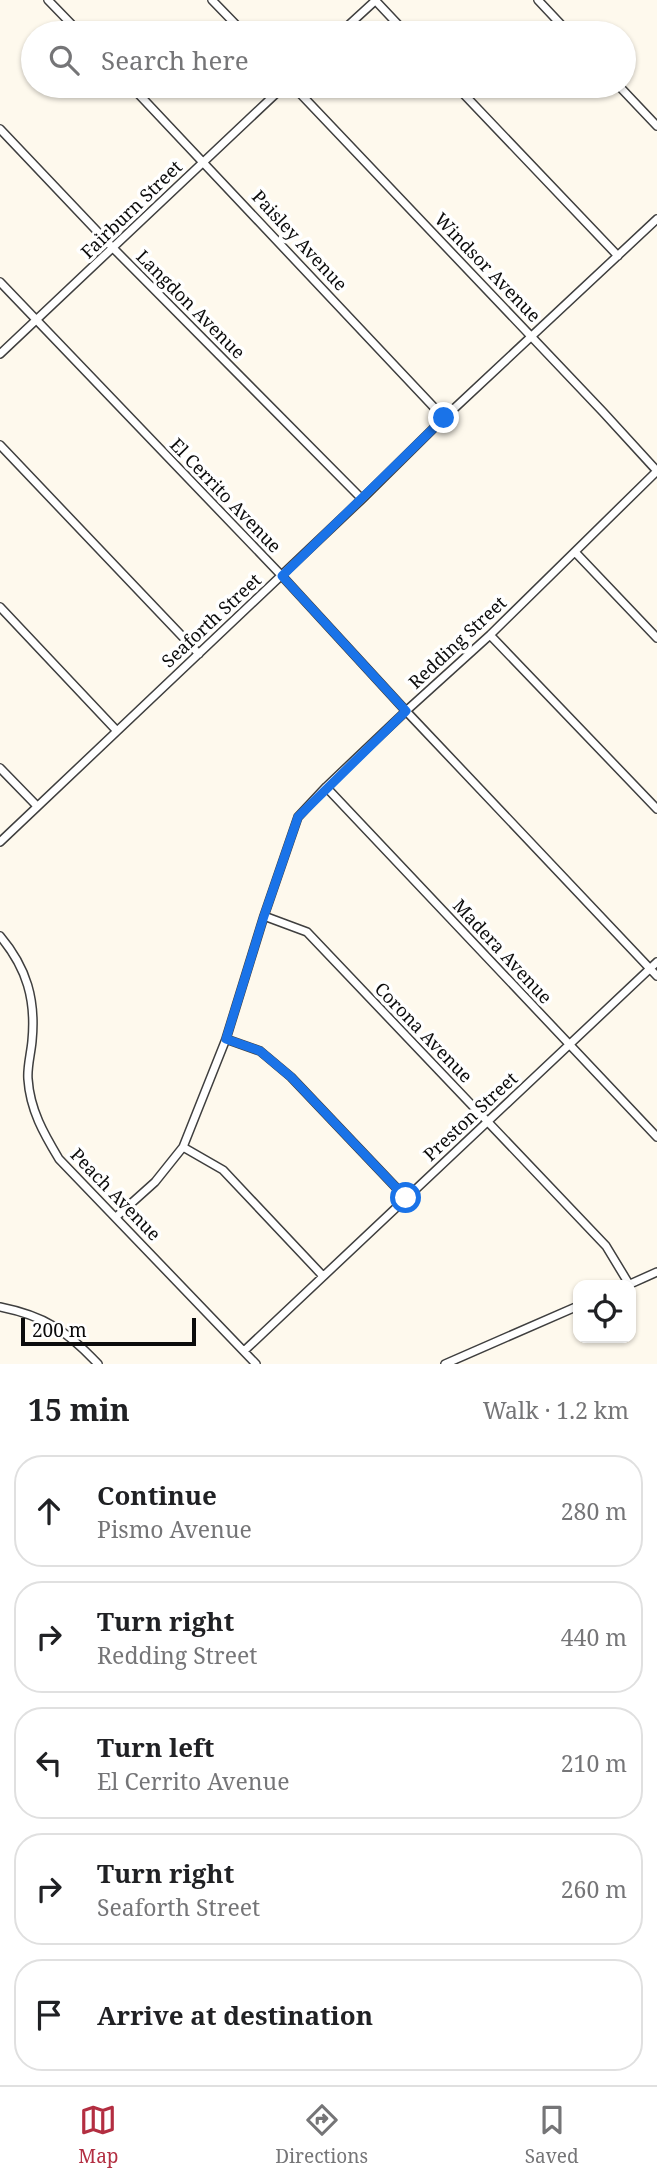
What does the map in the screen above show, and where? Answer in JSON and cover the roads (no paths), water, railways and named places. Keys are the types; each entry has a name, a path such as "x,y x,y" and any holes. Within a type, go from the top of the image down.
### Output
{"street":[{"path":"48,0 68,21"},
{"path":"212,0 232,21"},
{"path":"353,21 376,0 395,21"},
{"path":"538,0 558,21"},
{"name":"Paisley Avenue","path":"143,98 444,418"},
{"name":"Fairburn Street","path":"0,354 271,98"},
{"name":"Windsor Avenue","path":"304,98 657,471"},
{"path":"467,98 618,256"},
{"path":"630,98 657,126"},
{"name":"Langdon Avenue","path":"0,129 113,248 362,499"},
{"name":"Seaforth Street","path":"0,842 282,576 444,418 657,219"},
{"name":"El Cerrito Avenue","path":"0,282 282,576 657,976"},
{"path":"0,445 199,654"},
{"name":"Redding Street","path":"116,1217 155,1182 183,1147 226,1039 298,817 406,711 490,635 657,471"},
{"path":"575,552 657,638"},
{"path":"0,607 117,731"},
{"path":"490,635 657,809"},
{"path":"0,768 37,806"},
{"name":"Madera Avenue","path":"326,787 657,1137"},
{"name":"Corona Avenue","path":"264,916 307,932 606,1245 625,1280"},
{"name":"Peach Avenue","path":"0,936 16,956 31,993 33,1037 28,1079 39,1126 60,1159 256,1364"},
{"name":"Preston Street","path":"244,1351 657,962"},
{"path":"226,1039 260,1051 291,1077 406,1198"},
{"path":"183,1147 223,1170 322,1276"},
{"path":"636,1281 657,1272"},
{"path":"0,1307 53,1324 98,1364"},
{"path":"445,1364 573,1309"}]}
